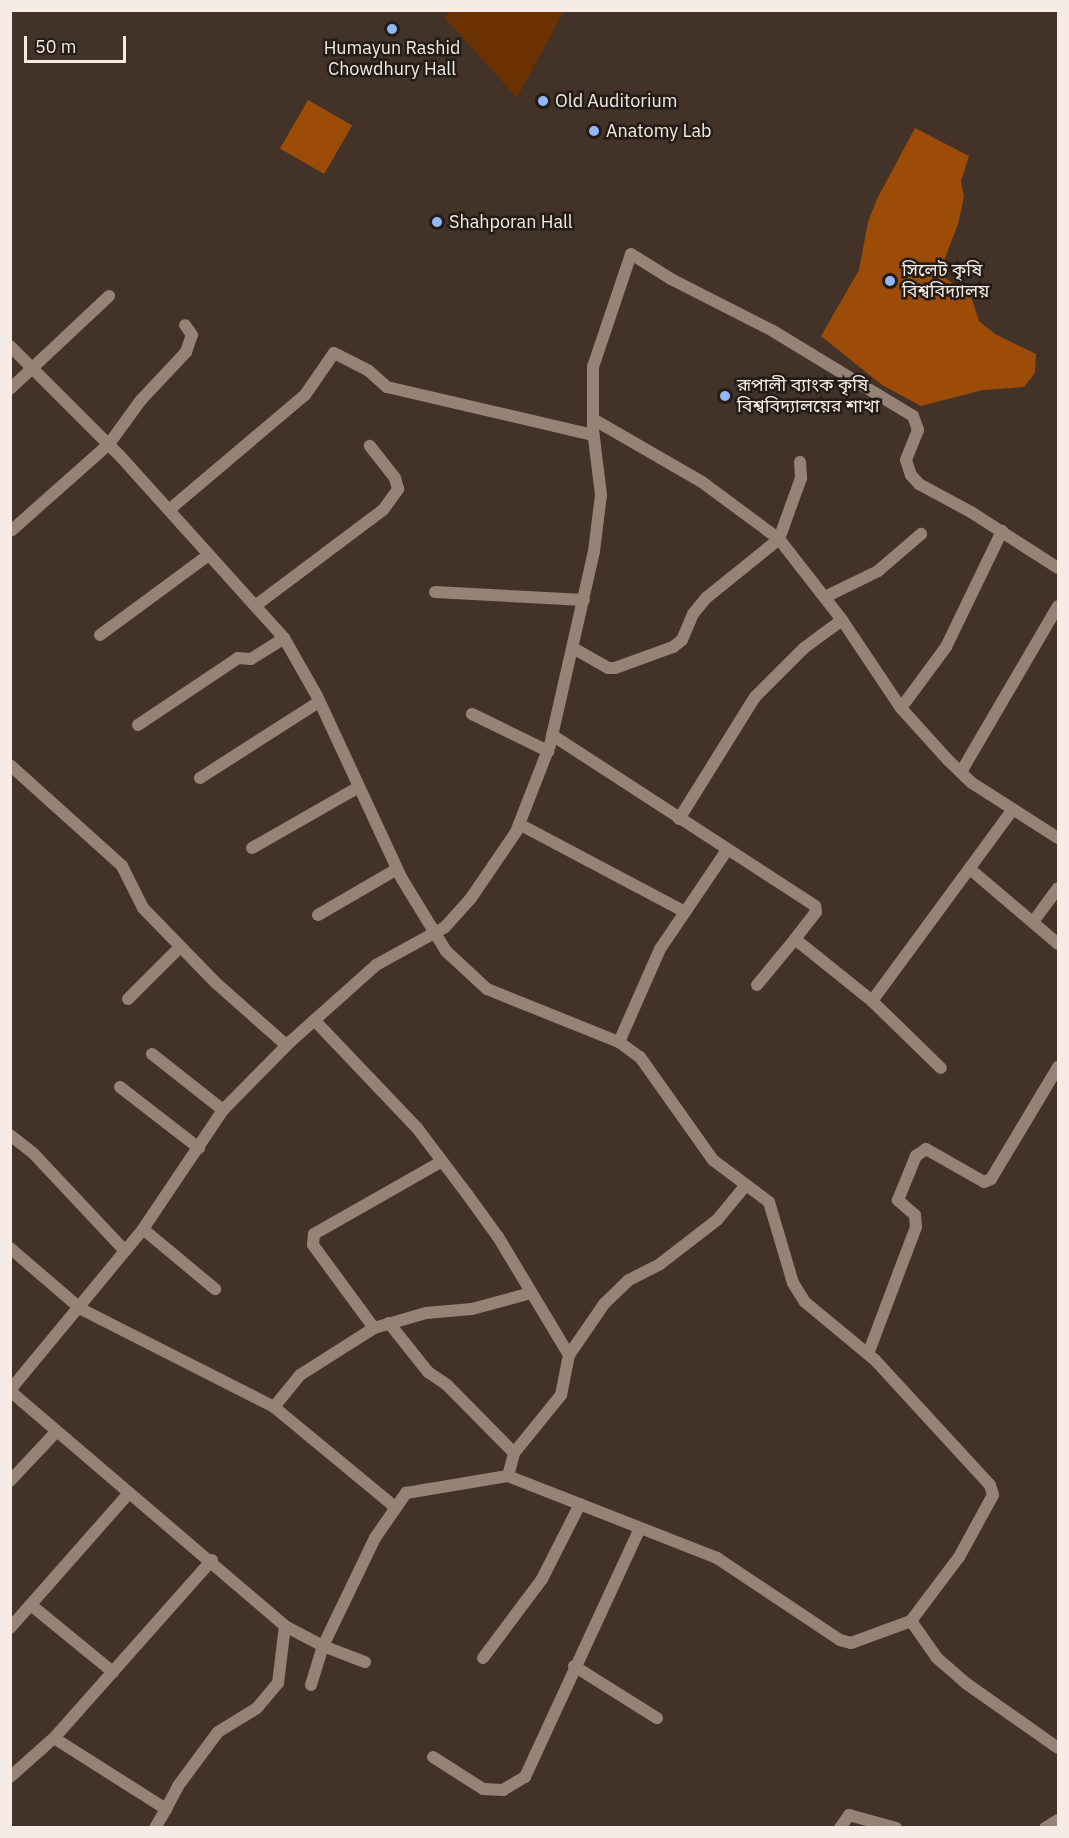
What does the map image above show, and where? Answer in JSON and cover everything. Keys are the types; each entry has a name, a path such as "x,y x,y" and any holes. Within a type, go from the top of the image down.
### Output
{"street":[{"path":"364,1662 323,1646 285,1626 212,1560 56,1432 10,1390 81,1308 124,1250 143,1229 223,1110 286,1045 376,965 445,927 471,898 519,824 548,751 584,600 601,495 593,435 593,367 631,254 671,279 773,331 914,416 918,430 906,460 911,476 919,484 1002,531 1059,568"},
{"path":"10,389 36,369 109,296"},
{"path":"12,530 109,444 141,400 186,352 192,335 185,325"},
{"path":"10,346 36,369 170,509 207,556 284,638 319,702 357,788 432,934 462,968 487,989 620,1042 640,1057 713,1160 769,1202 793,1283 805,1302 868,1353 990,1485 993,1495 959,1557 911,1621 851,1643 840,1640 717,1558 508,1476 406,1493 375,1538 323,1646 311,1686"},
{"path":"170,509 305,396 334,353 369,371 387,387 593,435"},
{"path":"593,419 702,482 779,539 842,620 901,708 961,772 1059,838"},
{"path":"255,606 383,510 398,489 395,478 370,446"},
{"path":"573,648 608,668 615,668 673,647 682,640 693,614 706,598 779,539 801,478 800,462"},
{"path":"901,708 946,647 1002,531"},
{"path":"825,597 878,571 921,534"},
{"path":"100,635 207,556"},
{"path":"435,592 584,600"},
{"path":"961,772 1059,606"},
{"path":"679,819 755,698 804,648 842,620"},
{"path":"138,725 238,658 251,659 284,638"},
{"path":"200,778 319,702"},
{"path":"472,714 548,751"},
{"path":"552,735 816,908 795,939 757,985"},
{"path":"10,765 122,866 143,908 180,947 286,1045"},
{"path":"252,848 357,788"},
{"path":"872,1001 1013,809"},
{"path":"519,824 685,912"},
{"path":"620,1042 650,968 727,850"},
{"path":"318,915 397,869"},
{"path":"970,869 1059,944"},
{"path":"1033,922 1059,888"},
{"path":"795,939 872,1001 941,1068"},
{"path":"128,999 180,947"},
{"path":"314,1020 396,1105 441,1162 498,1237 569,1355"},
{"path":"152,1054 223,1110"},
{"path":"868,1353 916,1227 915,1215 898,1200 916,1156 926,1149 984,1182 991,1179 1059,1067"},
{"path":"120,1086 199,1148"},
{"path":"10,1135 124,1250"},
{"path":"374,1328 313,1245 314,1234 441,1162"},
{"path":"508,1476 514,1453 561,1395 569,1355 604,1304 629,1280 660,1264 717,1220 746,1185"},
{"path":"143,1229 214,1289"},
{"path":"10,1248 81,1308 274,1407 396,1508"},
{"path":"274,1407 300,1375 374,1328 426,1313 472,1309 531,1293"},
{"path":"389,1323 428,1372 447,1385 514,1453"},
{"path":"10,1481 56,1432"},
{"path":"10,1628 129,1493"},
{"path":"483,1658 542,1578 580,1504"},
{"path":"432,1757 483,1789 503,1790 512,1786 529,1770 574,1666 640,1528"},
{"path":"10,1777 54,1738 212,1560"},
{"path":"31,1605 113,1672"},
{"path":"911,1621 938,1658 967,1683 1059,1748"},
{"path":"155,1827 178,1786 218,1732 257,1708 278,1683 285,1626"},
{"path":"574,1666 657,1718"},
{"path":"54,1738 166,1809"},
{"path":"840,1827 849,1815 896,1827"},
{"path":"1045,1827 1059,1820"}],"shaded area":[{"path":"451,11 564,11 517,98 445,18"},
{"path":"308,100 352,126 324,174 280,148"},
{"path":"915,128 969,156 961,181 964,197 958,224 945,258 944,277 971,296 979,321 995,334 1036,354 1035,373 1024,387 983,390 921,406 882,385 821,336 859,270 868,222 877,199"}],"waterway":[{"path":"38,1828 46,1828"}],"place":[{"name":"Humayun Rashid Chowdhury Hall","path":"392,29"},
{"name":"Old Auditorium","path":"543,101"},
{"name":"Anatomy Lab","path":"594,131"},
{"name":"Shahporan Hall","path":"437,222"},
{"name":"সিলেট কৃষি বিশ্ববিদ্যালয়","path":"890,281"},
{"name":"রূপালী ব্যাংক কৃষি বিশ্ববিদ্যালয়ের শাখা","path":"725,396"}]}
